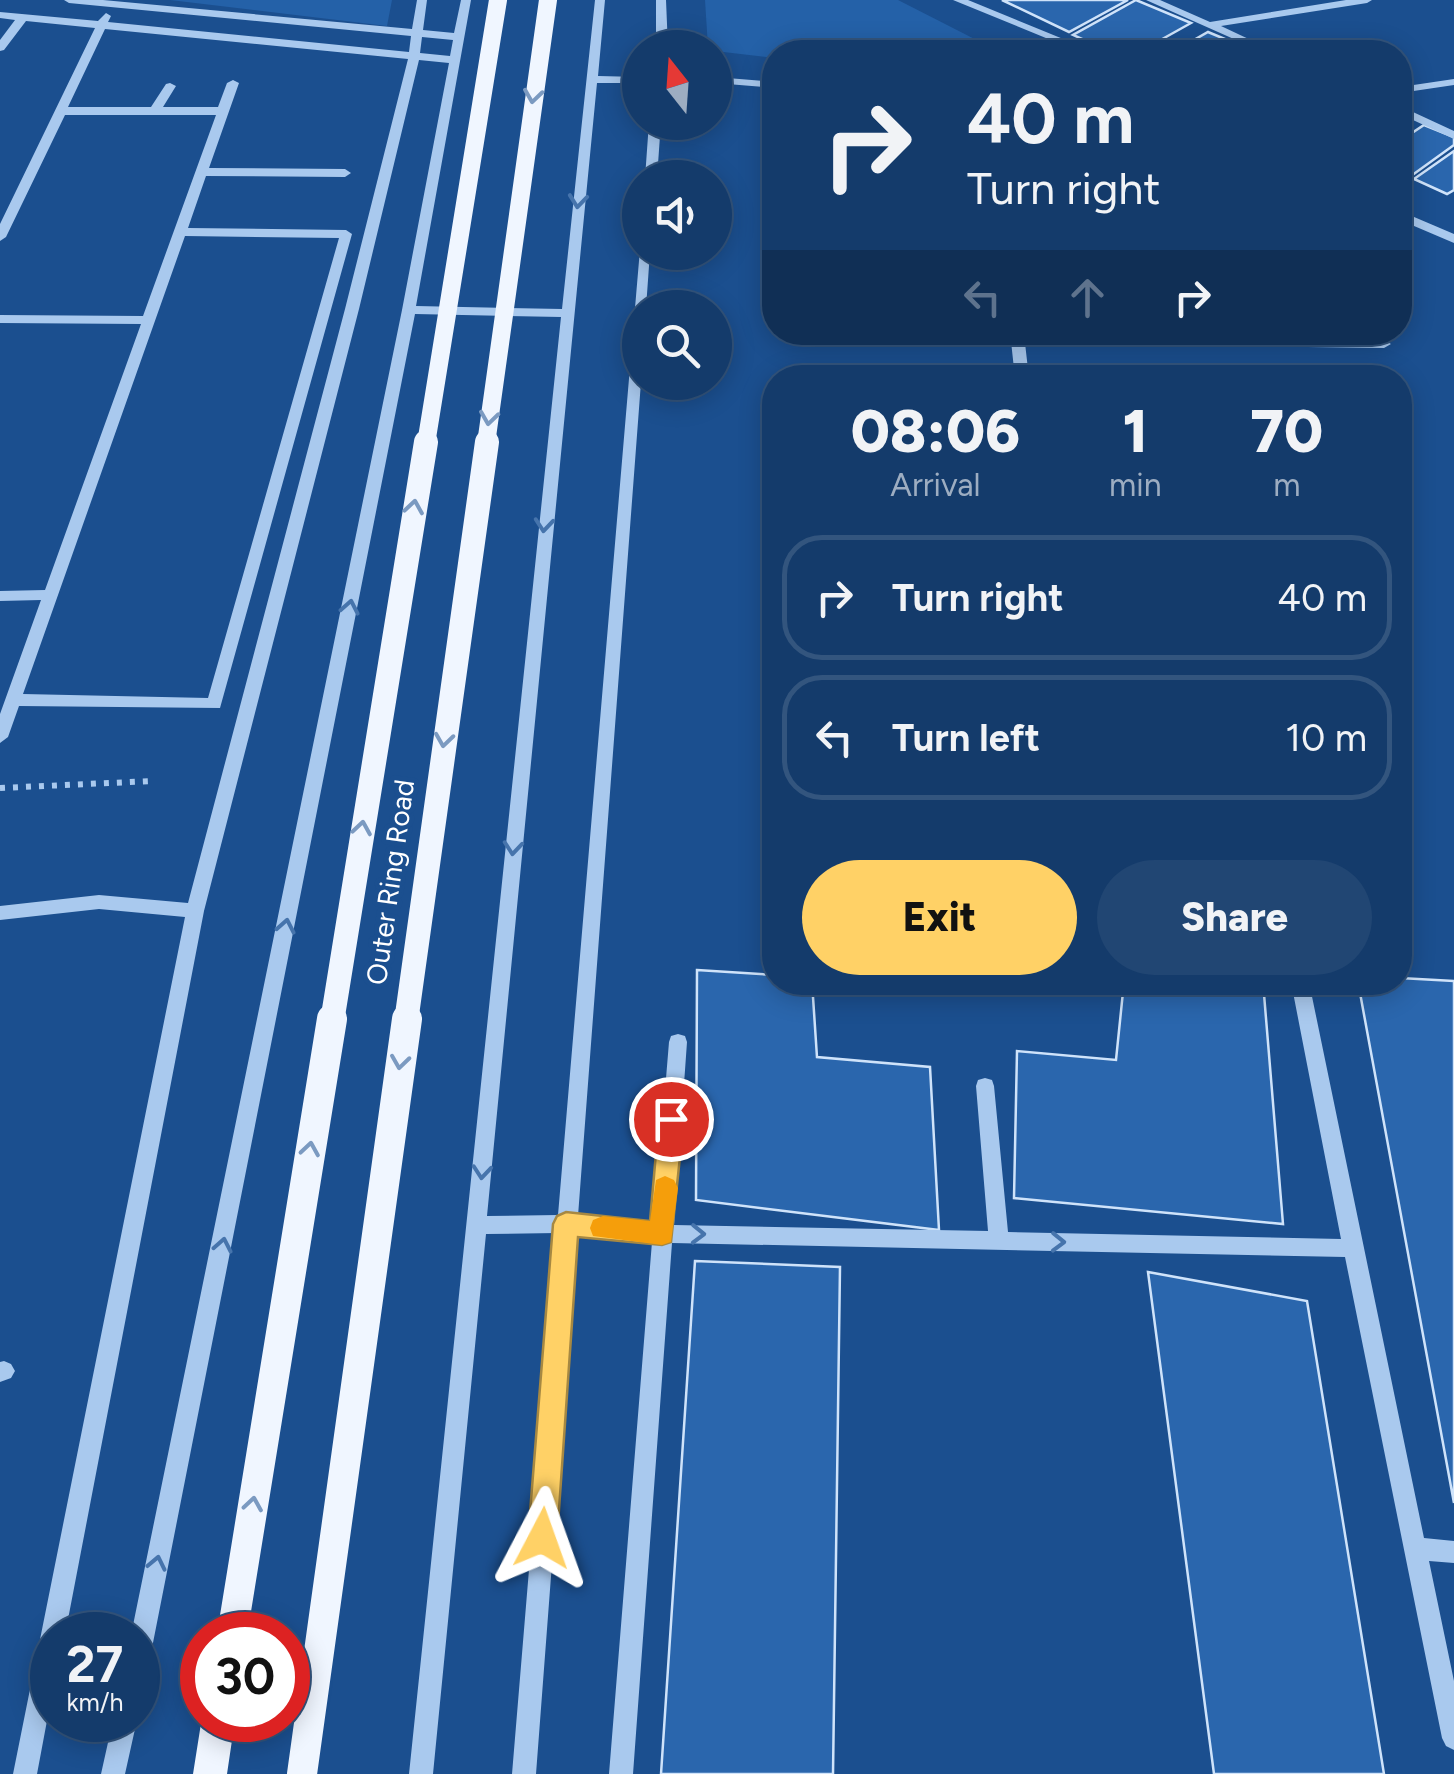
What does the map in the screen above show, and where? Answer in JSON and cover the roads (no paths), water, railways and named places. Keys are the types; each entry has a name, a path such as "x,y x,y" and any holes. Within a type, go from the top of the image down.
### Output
{"main road":[{"name":"Outer Ring Road","path":"236,1612 498,0"},
{"name":"Outer Ring Road","path":"302,1774 548,0"},
{"path":"210,1774 215,1742"}],"street":[{"path":"69,0 458,37"},
{"path":"58,1612 195,911 414,56 422,0"},
{"path":"147,1612 409,310 466,0"},
{"path":"421,1774 600,0"},
{"path":"660,0 661,30"},
{"path":"958,0 1060,40"},
{"path":"1151,0 1244,40"},
{"path":"1209,25 1367,0"},
{"path":"0,237 112,4"},
{"path":"0,48 11,16 454,60"},
{"path":"593,73 622,71"},
{"path":"593,73 622,77"},
{"path":"732,81 762,84"},
{"path":"1412,88 1454,82"},
{"path":"0,737 232,83"},
{"path":"155,111 170,86"},
{"path":"60,111 222,112"},
{"path":"1412,115 1454,134"},
{"path":"200,172 345,173"},
{"path":"1412,220 1454,238"},
{"path":"13,700 214,704 346,234 179,232"},
{"path":"524,1774 643,270"},
{"path":"409,310 566,313"},
{"path":"0,320 148,320"},
{"path":"0,596 50,595"},
{"path":"0,913 99,902 195,911"},
{"path":"1303,995 1454,1738"},
{"path":"621,1774 678,1042"},
{"path":"985,1086 1000,1241"},
{"path":"477,1225 566,1224 662,1234 1354,1248"},
{"path":"1415,1549 1454,1552"},
{"path":"25,1774 31,1742"},
{"path":"114,1774 121,1742"}]}
